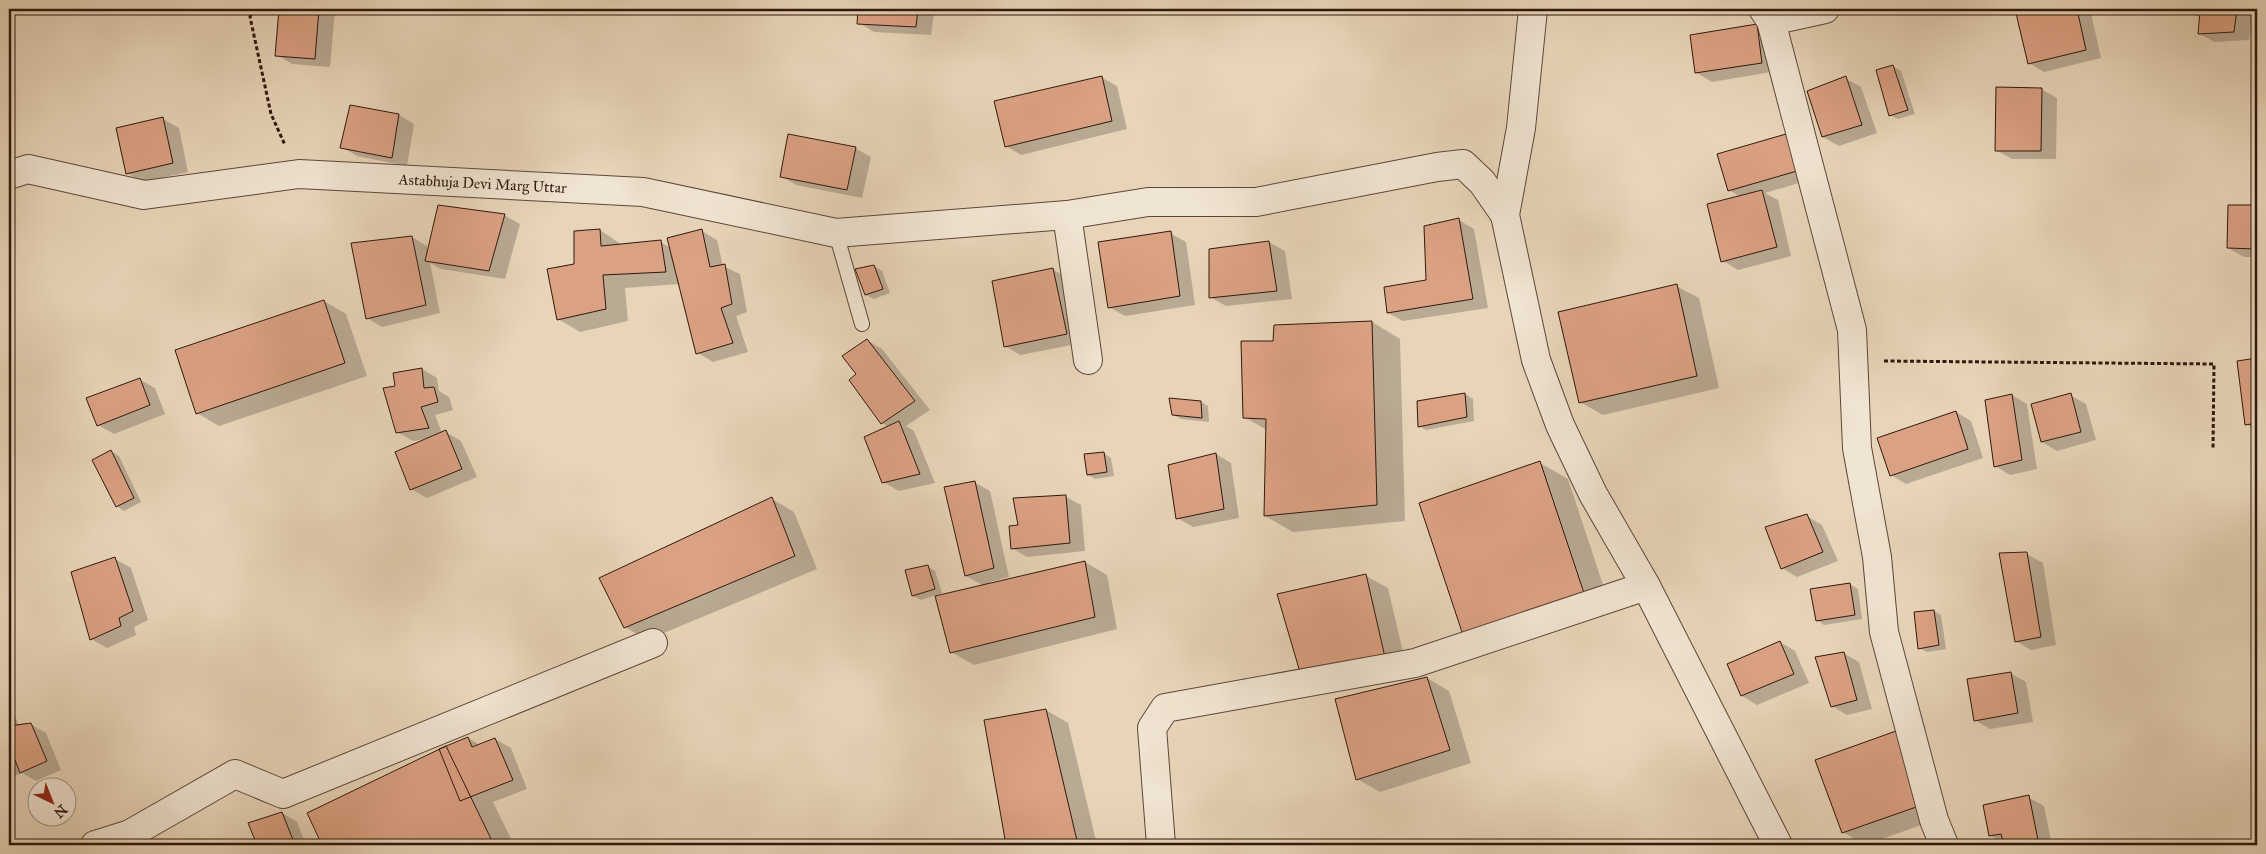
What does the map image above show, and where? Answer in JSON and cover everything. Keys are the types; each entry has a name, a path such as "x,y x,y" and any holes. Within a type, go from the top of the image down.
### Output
{"street":[{"path":"1533,9 1521,128 1505,215 1536,360 1560,424 1593,494 1646,586 1778,845"},
{"path":"1826,9 1767,15 1852,330 1857,448 1877,557 1884,632 1934,820 1944,845"},
{"name":"Astabhuja Devi Marg Uttar","path":"9,176 28,169 144,195 299,174 643,192 836,233 1067,214 1148,202 1256,202 1437,167 1463,164 1482,182 1505,215"},
{"path":"1067,214 1088,360"},
{"path":"1161,845 1152,728 1165,708 1415,664 1646,586"},
{"path":"95,845 130,834 235,774 283,794 653,643"}],"lane":[{"path":"836,233 862,324"}],"path":[{"path":"254,9 250,17 271,114 299,174"},
{"path":"1853,361 2214,364 2213,449"}],"building":[{"path":"279,9 319,9 315,59 275,56"},
{"path":"858,9 918,9 916,27 857,24"},
{"path":"2015,9 2077,9 2086,50 2028,64"},
{"path":"2179,9 2237,9 2234,32 2198,34 2200,12"},
{"path":"1757,24 1762,63 1695,73 1690,35"},
{"path":"1893,65 1908,110 1889,116 1876,70"},
{"path":"1102,76 1112,121 1005,147 994,101"},
{"path":"1846,76 1862,125 1822,137 1807,91"},
{"path":"1996,87 2042,88 2041,151 1995,151"},
{"path":"350,105 399,114 392,158 340,148"},
{"path":"163,117 173,163 126,174 116,128"},
{"path":"1793,132 1804,169 1728,191 1717,154"},
{"path":"788,134 856,147 847,190 780,177"},
{"path":"1762,190 1777,247 1721,262 1707,204"},
{"path":"438,205 505,214 489,271 425,261"},
{"path":"2228,205 2257,205 2257,249 2227,248"},
{"path":"1459,218 1473,299 1387,313 1384,287 1426,280 1424,226"},
{"path":"600,229 601,246 661,240 666,272 603,275 606,309 557,320 547,269 574,264 574,231"},
{"path":"702,229 710,267 725,264 732,304 721,308 733,343 696,354 667,238"},
{"path":"1171,231 1180,296 1108,308 1098,242"},
{"path":"412,236 426,305 366,319 351,243"},
{"path":"1269,241 1277,291 1209,298 1209,249"},
{"path":"874,265 883,289 865,295 855,269"},
{"path":"1053,268 1067,334 1004,347 992,281"},
{"path":"1677,284 1697,376 1579,403 1558,312"},
{"path":"324,300 345,363 196,414 175,350"},
{"path":"1372,321 1377,505 1264,516 1266,419 1243,418 1241,341 1273,341 1274,325"},
{"path":"867,339 915,401 881,424 849,380 856,374 842,356"},
{"path":"2257,358 2257,423 2245,425 2237,361"},
{"path":"422,368 424,388 434,387 438,402 421,407 429,428 396,433 383,388 395,386 393,373"},
{"path":"140,378 150,405 97,426 86,398"},
{"path":"1465,393 1467,417 1418,427 1417,401"},
{"path":"2071,393 2081,432 2041,442 2031,404"},
{"path":"2012,394 2022,460 1994,467 1985,400"},
{"path":"1169,398 1201,401 1202,418 1172,415"},
{"path":"1956,411 1968,449 1890,476 1877,438"},
{"path":"899,421 920,474 882,483 864,437"},
{"path":"446,430 462,469 410,490 395,452"},
{"path":"111,450 134,498 116,507 92,460"},
{"path":"1104,452 1107,472 1087,475 1084,454"},
{"path":"1216,453 1224,509 1176,519 1168,465"},
{"path":"1540,461 1584,593 1463,635 1419,503"},
{"path":"975,481 994,568 965,576 944,487"},
{"path":"1066,495 1070,543 1011,549 1009,526 1018,525 1013,498"},
{"path":"772,497 795,556 624,628 599,578"},
{"path":"1807,514 1823,552 1781,569 1765,527"},
{"path":"2027,552 2041,637 2015,642 1999,553"},
{"path":"115,557 133,611 119,618 121,626 90,640 71,572"},
{"path":"1085,561 1095,617 950,653 935,596"},
{"path":"928,565 935,589 912,596 905,570"},
{"path":"1366,574 1387,666 1302,679 1277,594"},
{"path":"1850,583 1855,615 1816,621 1810,589"},
{"path":"1934,610 1939,645 1918,649 1914,612"},
{"path":"1780,641 1794,674 1741,696 1727,664"},
{"path":"1844,652 1857,700 1831,707 1815,657"},
{"path":"2011,672 2018,713 1974,721 1967,679"},
{"path":"1427,677 1450,750 1356,780 1335,699"},
{"path":"1046,709 1078,845 1006,845 984,720"},
{"path":"31,723 47,761 20,773 15,760 9,763 9,726"},
{"path":"1896,731 1922,805 1842,833 1815,760"},
{"path":"468,737 472,747 495,738 513,780 460,801 439,749"},
{"path":"446,746 494,845 322,845 307,813"},
{"path":"2029,795 2039,845 2004,845 2001,834 1989,836 1983,805"},
{"path":"282,812 295,845 257,845 248,823"}]}
